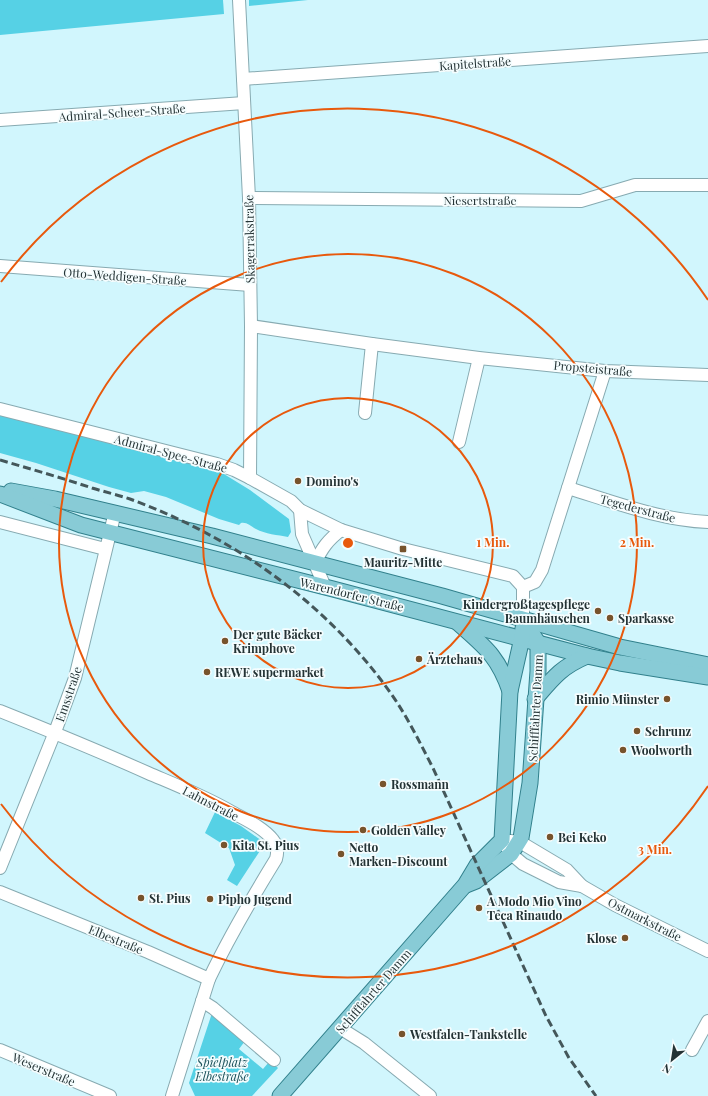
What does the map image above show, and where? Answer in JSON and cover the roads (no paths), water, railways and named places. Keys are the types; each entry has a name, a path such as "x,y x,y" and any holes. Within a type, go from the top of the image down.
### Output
{"main road":[{"name":"Warendorfer Straße","path":"0,489 115,512 442,596 620,647 708,665"},
{"name":"Warendorfer Straße","path":"0,494 81,525 587,656 620,663 708,677"},
{"name":"Schifffahrter Damm","path":"280,1096 465,886 477,865 502,840 510,691 522,638 523,620"},
{"name":"Schifffahrter Damm","path":"465,886 476,881 515,848 524,825 530,783 538,643 523,620"},
{"path":"456,621 494,657 502,671 510,691"},
{"path":"536,699 559,672 572,663 587,656"}],"street":[{"name":"Skagerrakstraße","path":"239,0 249,198 251,326 250,478"},
{"name":"Kapitelstraße","path":"243,79 708,46"},
{"name":"Admiral-Scheer-Straße","path":"0,120 244,103"},
{"name":"Niesertstraße","path":"249,198 581,201 635,185 708,184"},
{"name":"Otto-Weddigen-Straße","path":"0,266 250,285"},
{"name":"Propsteistraße","path":"251,326 479,358 604,371 708,375"},
{"path":"365,413 372,344"},
{"path":"459,442 479,358"},
{"path":"523,587 535,582 542,570 604,371"},
{"name":"Admiral-Spee-Straße","path":"0,409 202,460 234,470 291,501 300,510"},
{"name":"Tegederstraße","path":"568,488 650,513 694,522 708,522"},
{"path":"300,510 341,530 403,549 513,576 523,587 523,620"},
{"path":"300,510 302,534 325,587"},
{"name":"Emsstraße","path":"0,868 55,732 75,678 115,512"},
{"path":"0,522 106,548"},
{"name":"Warendorfer Straße","path":"315,563 321,549 341,530"},
{"name":"Lahnstraße","path":"0,711 55,732 196,793 259,828 276,844 278,852 276,859 237,924 210,979"},
{"name":"Ostmarkstraße","path":"502,840 515,848 567,870 582,886 622,908 707,948"},
{"name":"Ostmarkstraße","path":"515,848 523,864 559,882 582,886"},
{"name":"Elbestraße","path":"0,892 148,952 210,979"},
{"path":"172,1096 210,979"},
{"path":"202,1001 213,1008 274,1060"},
{"path":"692,1050 708,1021"},
{"path":"340,1028 364,1043 430,1096"},
{"name":"Weserstraße","path":"0,1050 110,1096"}],"railway":[{"path":"0,460 130,499 206,533 242,554 276,577 339,631 367,662 392,695 409,722 433,768 546,1016 569,1058 596,1096"}],"place":[{"name":"Domino's","path":"298,481"},
{"name":"Mauritz-Mitte","path":"403,549"},
{"name":"Kindergroßtagespflege Baumhäuschen","path":"598,611"},
{"name":"Sparkasse","path":"610,618"},
{"name":"Der gute Bäcker Krimphove","path":"225,641"},
{"name":"Ärztehaus","path":"419,659"},
{"name":"REWE supermarket","path":"207,672"},
{"name":"Rimio Münster","path":"667,699"},
{"name":"Schrunz","path":"637,731"},
{"name":"Woolworth","path":"623,750"},
{"name":"Rossmann","path":"383,784"},
{"name":"Golden Valley","path":"363,830"},
{"name":"Bei Keko","path":"550,837"},
{"name":"Kita St. Pius","path":"224,845"},
{"name":"Netto Marken-Discount","path":"341,854"},
{"name":"St. Pius","path":"141,898"},
{"name":"Pipho Jugend","path":"210,899"},
{"name":"A Modo Mio Vino Teca Rinaudo","path":"479,908"},
{"name":"Klose","path":"625,938"},
{"name":"Westfalen-Tankstelle","path":"402,1034"}],"park label":[{"name":"Spielplatz Elbestraße","path":"222,1069"}]}
